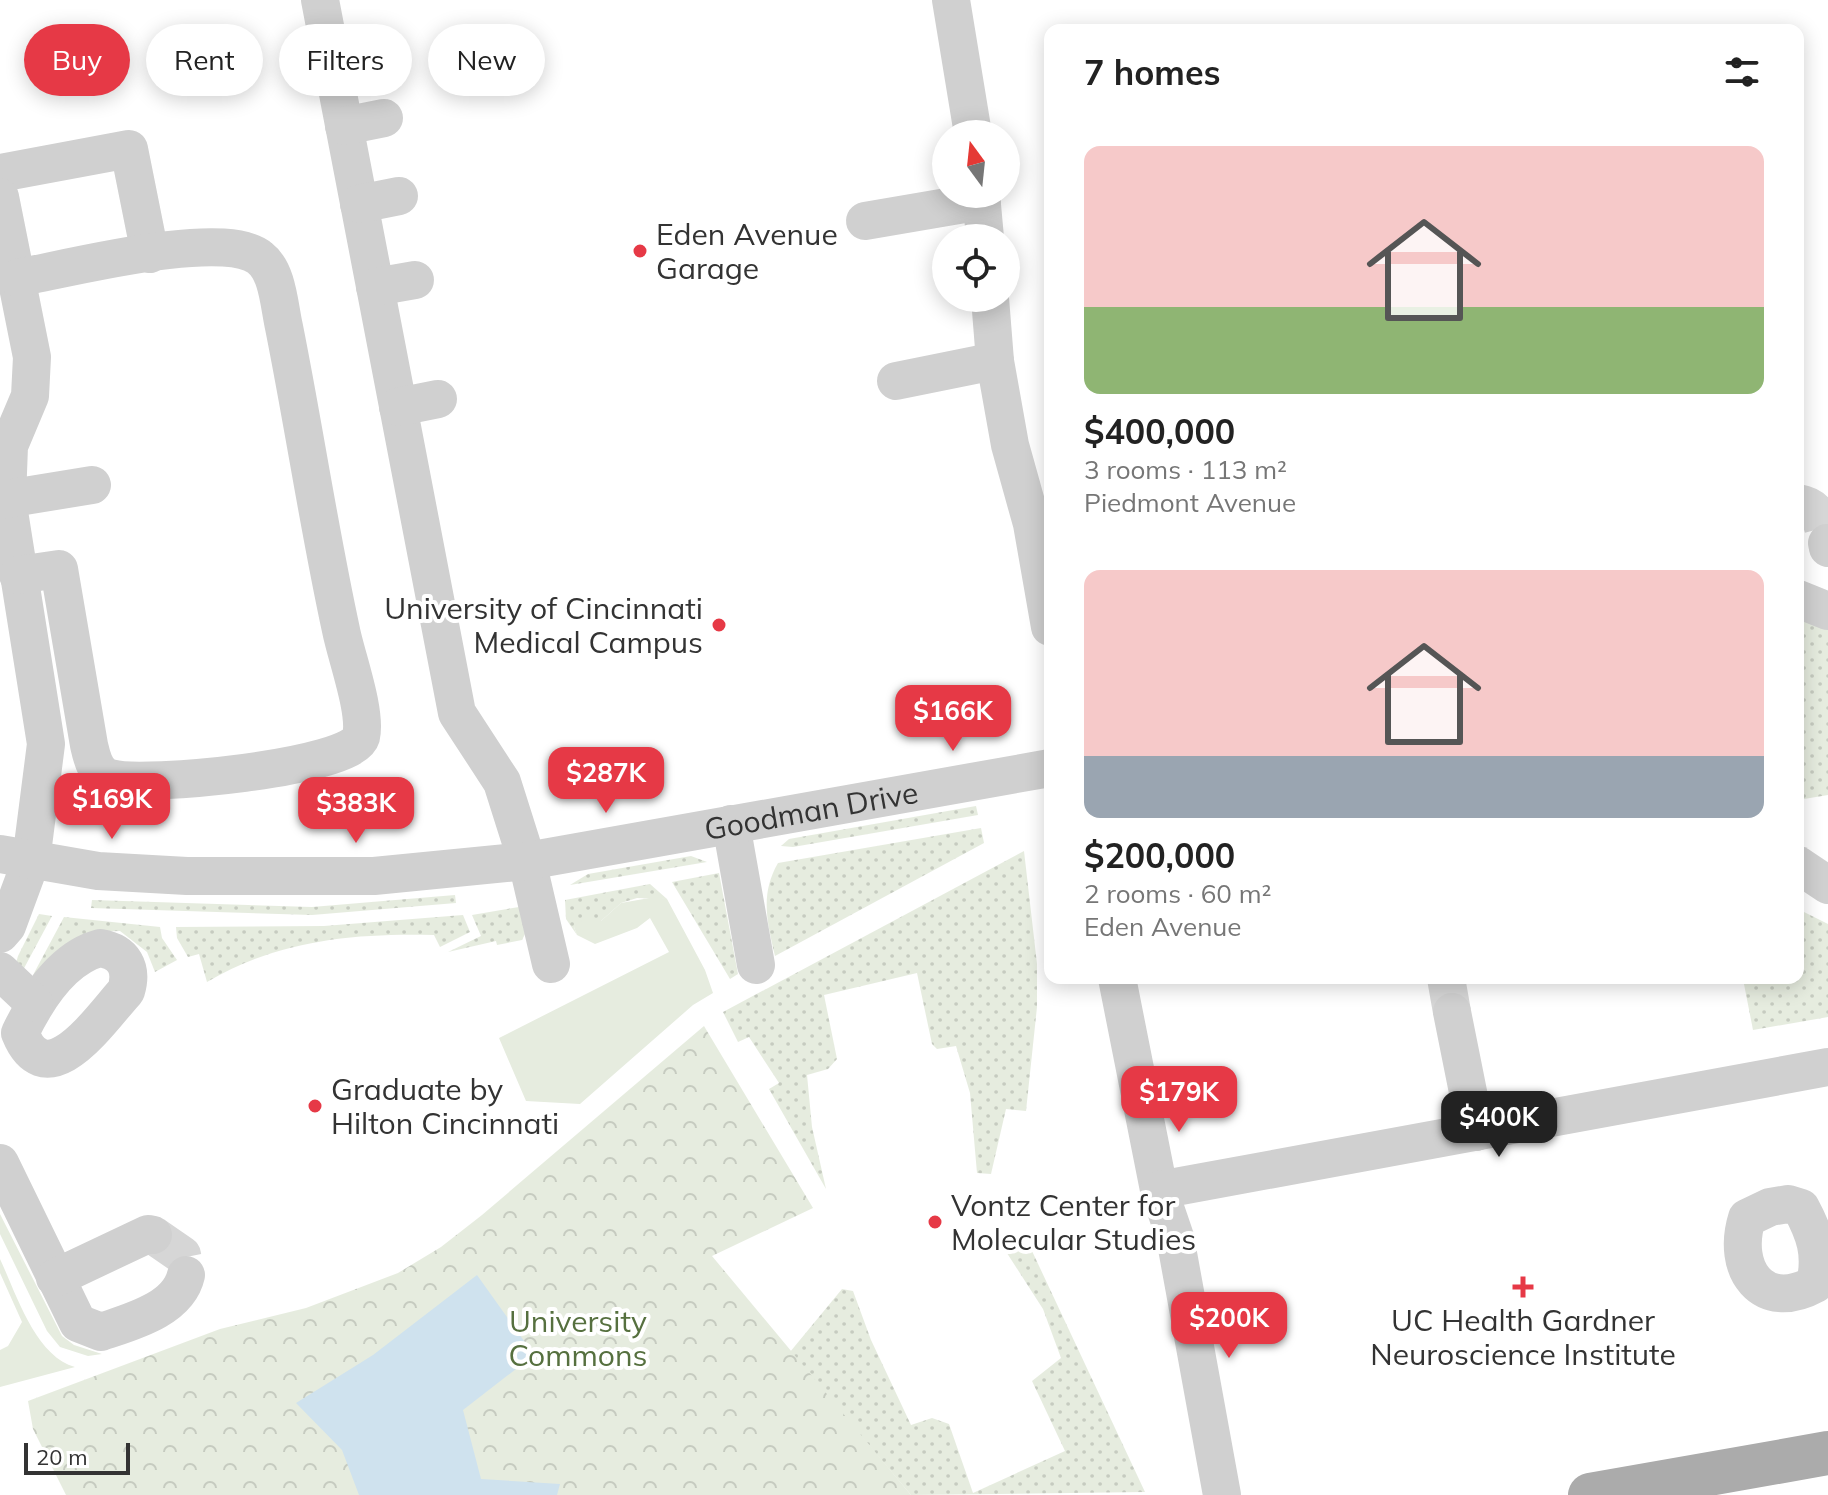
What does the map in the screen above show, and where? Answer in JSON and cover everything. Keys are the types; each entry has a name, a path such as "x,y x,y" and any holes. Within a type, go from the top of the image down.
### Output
{"main road":[{"path":"1590,1495 1828,1453"}],"street":[{"path":"320,0 457,713 502,782 527,861 551,964"},
{"path":"951,0 971,120"},
{"path":"344,126 384,118"},
{"path":"0,173 129,149 150,254"},
{"path":"359,204 399,196"},
{"path":"0,197 32,357 30,396 9,446 4,500 46,744 16,858 7,926 0,934"},
{"path":"865,221 982,211"},
{"path":"17,278 204,245 240,248 261,258 273,279 359,709 361,737 353,748 333,756 207,778 141,782 108,778 95,767 89,745 59,569 18,575"},
{"path":"375,287 415,280"},
{"path":"991,312 995,361 1010,445 1032,524 1044,593"},
{"path":"896,381 995,361"},
{"path":"398,407 438,399"},
{"path":"4,500 92,485"},
{"path":"1804,601 1828,611"},
{"name":"Goodman Drive","path":"16,858 98,871 187,876 374,876 527,861 1044,769"},
{"path":"731,824 756,965"},
{"path":"1804,869 1828,885"},
{"path":"0,971 34,1003"},
{"path":"1118,984 1159,1190 1175,1237 1222,1495"},
{"path":"1452,1012 1476,1132"},
{"path":"1159,1190 1828,1067"},
{"path":"0,1163 78,1323 101,1332 151,1314 183,1288 186,1275"},
{"path":"55,1278 148,1234 153,1235"}],"green space":[{"path":"1804,612 1828,630 1828,795 1804,799"},
{"path":"976,806 978,815 793,847 781,846 789,839"},
{"path":"981,828 984,843 775,956 767,897 778,863"},
{"path":"1024,851 1037,964 1037,1007 1026,1111 1006,1109 991,1174 977,1173 970,1093 956,1046 937,1049 932,1044 917,973 824,995 837,1059 828,1069 807,1075 812,1127 826,1189 769,1089 779,1083 749,1037 738,1042 723,1012"},
{"path":"691,856 707,862 570,885 588,874"},
{"path":"719,873 738,974 730,979 672,882"},
{"path":"650,884 667,899 637,898 621,903 601,921 574,927 577,935 566,919 565,900"},
{"path":"455,895 456,903 312,915 91,908 92,900 312,907"},
{"path":"655,897 667,899 705,970 713,993 693,1005 580,1104 526,1101 499,1038 669,952 650,918 637,928 595,944 577,935 574,927 584,919 601,921 621,903"},
{"path":"519,907 525,934 522,940 497,945 496,941 448,952 481,936 472,915"},
{"path":"1804,912 1828,924 1828,1017 1753,1030 1744,984 1804,984"},
{"path":"39,914 52,916 22,972 16,963 18,956"},
{"path":"463,915 470,932 440,947 434,935 375,936 317,942 261,957 207,982 199,954 188,957 177,938 176,927 324,926"},
{"path":"64,917 160,927 162,938 177,960 155,972 147,952 120,931 105,932 74,941 39,974 33,975"},
{"name":"University Commons","path":"704,1026 813,1208 712,1256 911,1495 66,1495 33,1429 28,1401 220,1329 306,1308 398,1273 441,1247 482,1215"},
{"path":"0,1214 62,1336 74,1345 102,1354 88,1356 60,1347 47,1331 0,1234"},
{"path":"996,1236 1032,1251 1145,1492 911,1495 790,1352 842,1289 853,1291 871,1340 911,1425 932,1418 949,1424 973,1493 1065,1451 1032,1381 1061,1358 1043,1309"},
{"path":"0,1259 28,1322 38,1337 61,1361 75,1367 0,1387 0,1350 8,1346 22,1322 0,1273"}],"water":[{"path":"477,1275 534,1355 463,1410 481,1479 560,1484 557,1495 359,1495 342,1450 296,1403 373,1355"}],"tunnel":[{"path":"1804,504 1816,512 1827,543"},
{"path":"1447,984 1452,1012"},
{"path":"153,1235 182,1255 186,1275"}],"place":[{"name":"Eden Avenue Garage","path":"640,251"},
{"name":"University of Cincinnati Medical Campus","path":"719,625"},
{"name":"Graduate by Hilton Cincinnati","path":"315,1106"},
{"name":"Vontz Center for Molecular Studies","path":"935,1222"},
{"name":"UC Health Gardner Neuroscience Institute","path":"1523,1287"}]}
